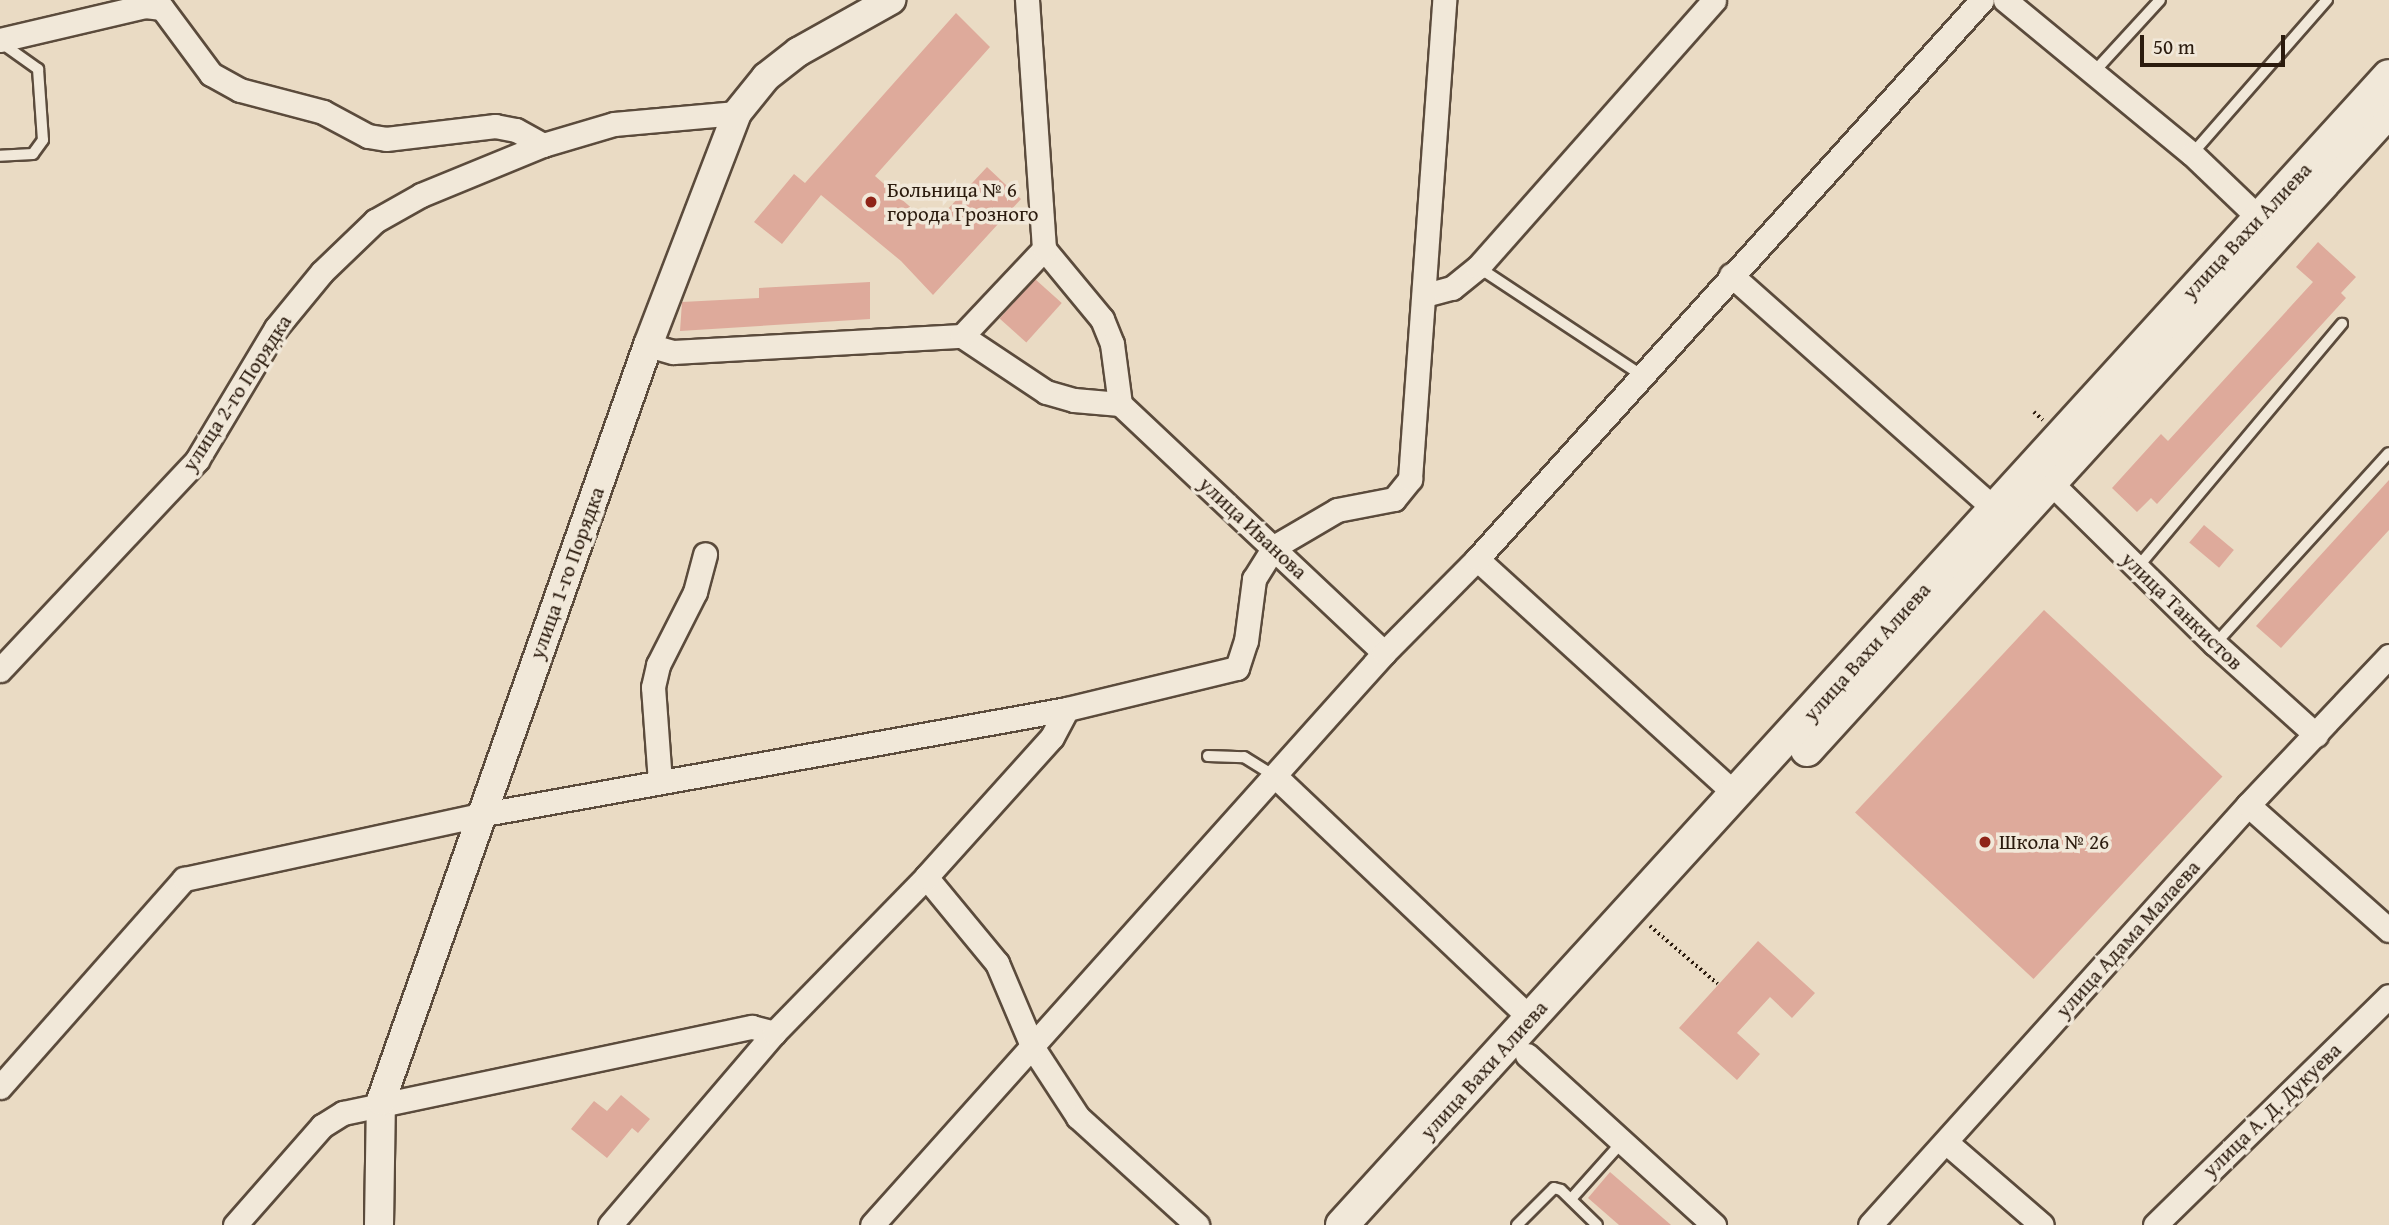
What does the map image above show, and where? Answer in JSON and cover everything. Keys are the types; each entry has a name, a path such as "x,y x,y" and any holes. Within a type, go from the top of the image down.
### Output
{"main road":[{"name":"улица Вахи Алиева","path":"1342,1225 2389,76"},
{"name":"улица Вахи Алиева","path":"1371,1225 2052,484 2389,111"}],"street":[{"name":"улица 1-го Порядка","path":"379,1225 381,1101 648,345 737,113 766,76 798,52 891,0"},
{"path":"648,345 673,352 962,336 1046,392 1074,400 1120,404 1112,344 1102,319 1044,249 1027,0"},
{"path":"0,1087 184,878 480,815 1067,709 1237,668 1246,642 1255,579 1274,547 1337,510 1394,499 1405,490 1411,470 1425,295 1444,0"},
{"path":"872,1225 1384,653 1477,559 1982,0"},
{"path":"2005,0 2192,155 2259,218"},
{"path":"1425,295 1452,288 1478,267 1705,4"},
{"path":"0,41 145,6 162,8 211,74 240,90 323,112 368,136 386,138 495,126 516,130 543,145"},
{"name":"улица 2-го Порядка","path":"0,670 197,460 276,328 321,272 375,221 466,176 543,145 614,124 737,113"},
{"path":"962,336 1044,249"},
{"path":"1731,275 1996,510"},
{"name":"улица Иванова","path":"1120,404 1384,653"},
{"name":"улица Танкистов","path":"2052,484 2215,644 2316,735"},
{"path":"660,782 653,687 658,665 695,592 705,554"},
{"path":"1477,559 1736,795"},
{"name":"улица Адама Малаева","path":"1870,1225 1947,1143 2248,805 2389,656"},
{"path":"610,1225 774,1032 926,877 1052,737 1067,709"},
{"path":"1275,776 1531,1019"},
{"path":"2248,805 2389,930"},
{"path":"926,877 997,963 1033,1048 1078,1117 1197,1225"},
{"name":"улица А. Д. Дукуева","path":"2155,1225 2389,996"},
{"path":"235,1225 322,1126 343,1113 381,1101 752,1027 774,1032"},
{"path":"1527,1055 1623,1141 1701,1221"},
{"path":"1947,1143 2038,1224"}],"lane":[{"path":"2093,72 2160,0"},
{"path":"2192,155 2327,0"},
{"path":"0,41 38,69 43,139 33,154 0,156"},
{"path":"1478,267 1642,374"},
{"path":"2137,569 2342,324"},
{"path":"2215,644 2389,453"},
{"path":"1208,756 1255,760 1275,776"},
{"path":"1571,1199 1623,1141"},
{"path":"1517,1225 1554,1188 1571,1199 1597,1225"}],"path":[{"path":"1647,924 1718,984"}],"building":[{"path":"956,13 990,47 875,176 932,226 987,167 1021,199 933,295 901,261 821,195 782,244 754,222 794,174 805,183"},
{"path":"2318,242 2356,277 2341,293 2346,298 2157,504 2151,498 2137,512 2112,488 2161,434 2168,441 2313,282 2296,267"},
{"path":"1035,279 1062,303 1026,342 1000,318"},
{"path":"870,282 870,319 680,331 682,302 759,298 759,288"},
{"path":"2389,480 2389,530 2281,648 2256,626"},
{"path":"2204,525 2234,550 2219,568 2189,543"},
{"path":"2044,610 2222,776 2034,979 1855,813"},
{"path":"1758,941 1815,993 1792,1018 1770,997 1737,1033 1760,1054 1737,1080 1679,1028"},
{"path":"621,1095 650,1119 638,1133 632,1128 607,1158 571,1129 594,1101 607,1111"},
{"path":"1610,1172 1671,1225 1619,1225 1588,1198"}],"place":[{"name":"Больница № 6 города Грозного","path":"871,202"},
{"name":"Школа № 26","path":"1985,842"}]}
